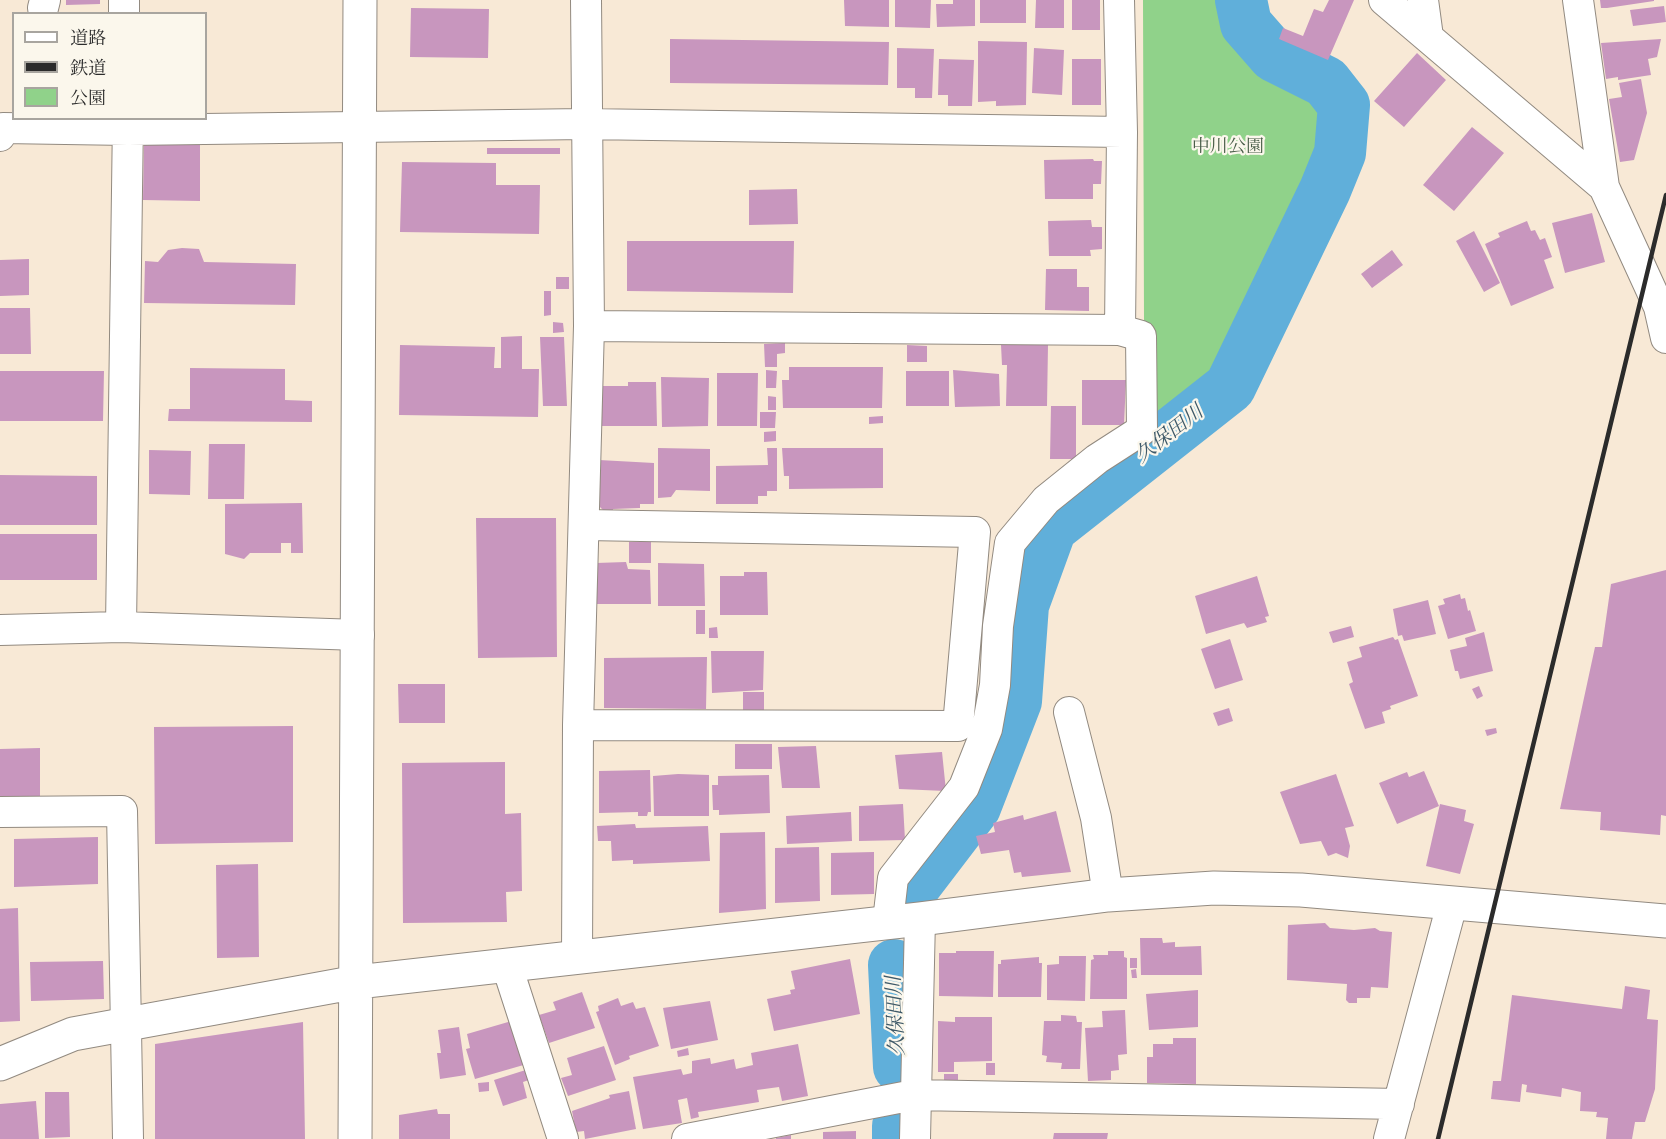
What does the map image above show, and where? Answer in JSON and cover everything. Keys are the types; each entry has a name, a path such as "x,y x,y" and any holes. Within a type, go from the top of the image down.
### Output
{"street":[{"path":"355,1139 360,0"},
{"path":"577,958 578,725 589,326 585,124 586,0"},
{"path":"1119,0 1122,132 1120,330"},
{"path":"1384,0 1604,187"},
{"path":"1423,0 1428,37"},
{"path":"1578,0 1604,187 1659,307 1666,338"},
{"path":"121,627 128,124"},
{"path":"0,136 3,129 128,124 361,128 585,124 1122,132"},
{"path":"589,326 1120,330 1141,336 1142,430 1097,459 1046,500 1010,543 998,627 995,685 972,727"},
{"path":"585,525 975,532 972,727 964,788 893,878 888,921"},
{"path":"0,630 121,627 359,635"},
{"path":"1069,712 1096,818 1108,895"},
{"path":"578,725 972,727"},
{"path":"0,812 122,811 128,1139"},
{"path":"0,1064 73,1034 357,982 920,919 1108,895 1214,888 1279,890 1666,921"},
{"path":"1389,1139 1452,904"},
{"path":"915,1139 914,1095 920,919"},
{"path":"507,966 563,1139"},
{"path":"687,1139 914,1095 1399,1104"}],"green space":[{"name":"中川公園","path":"1143,0 1226,0 1243,44 1268,73 1318,94 1328,116 1323,146 1216,382 1159,420 1152,402 1155,330 1144,321"}],"building":[{"path":"66,0 100,0 100,4 66,5"},
{"path":"844,0 889,0 889,27 845,26"},
{"path":"895,0 931,0 930,28 895,27"},
{"path":"953,0 975,0 975,26 937,27 936,4 953,4"},
{"path":"980,0 1026,0 1026,23 980,23"},
{"path":"1036,0 1064,0 1064,28 1035,28"},
{"path":"1072,0 1100,0 1100,30 1072,30"},
{"path":"1329,0 1354,0 1328,60 1279,39 1283,28 1303,36 1314,9 1323,12"},
{"path":"1600,0 1654,0 1654,1 1601,8"},
{"path":"1664,6 1666,22 1633,26 1630,10"},
{"path":"411,8 489,9 488,58 410,57"},
{"path":"670,39 889,42 888,85 670,83"},
{"path":"1661,39 1657,57 1648,59 1651,75 1618,80 1618,77 1606,79 1601,43"},
{"path":"978,41 1027,42 1026,105 996,106 996,101 978,102"},
{"path":"897,48 934,49 932,98 915,98 915,88 897,88"},
{"path":"1034,48 1064,50 1062,95 1032,93"},
{"path":"1417,53 1446,80 1404,127 1374,101"},
{"path":"939,59 974,60 972,106 948,106 948,95 938,95"},
{"path":"1072,59 1101,59 1101,105 1072,105"},
{"path":"1641,79 1647,113 1634,160 1620,162 1609,99 1622,97 1619,83"},
{"path":"1472,127 1504,153 1454,211 1423,185"},
{"path":"144,140 200,141 200,201 143,200"},
{"path":"487,148 560,148 560,154 487,154"},
{"path":"1093,159 1102,161 1101,184 1093,184 1093,199 1045,199 1044,160"},
{"path":"402,162 496,163 496,185 540,185 539,234 400,232"},
{"path":"797,189 798,224 749,225 749,190"},
{"path":"1592,213 1605,262 1565,273 1552,223"},
{"path":"1091,220 1092,227 1102,227 1102,249 1090,250 1091,256 1049,256 1048,221"},
{"path":"1527,221 1531,231 1535,230 1540,240 1545,238 1552,257 1544,260 1554,288 1511,306 1485,244 1500,237 1498,233"},
{"path":"1474,231 1500,283 1484,292 1456,241"},
{"path":"627,241 794,241 793,293 627,291"},
{"path":"199,249 204,262 296,264 295,305 144,303 145,261 158,262 168,250"},
{"path":"1392,250 1403,265 1372,288 1361,274"},
{"path":"29,259 29,295 0,296 0,260"},
{"path":"1046,269 1077,269 1077,287 1089,287 1089,311 1045,310"},
{"path":"556,277 569,277 569,289 556,289"},
{"path":"544,291 551,291 551,315 544,316"},
{"path":"0,308 30,308 31,354 0,354"},
{"path":"553,322 563,323 564,332 553,333"},
{"path":"522,336 522,369 539,369 538,417 399,415 400,345 495,347 494,368 501,368 501,337"},
{"path":"540,337 564,337 567,406 543,406"},
{"path":"785,343 785,353 777,354 777,367 765,367 764,344"},
{"path":"907,345 927,346 927,362 907,362"},
{"path":"1001,345 1048,345 1047,406 1006,406 1007,365 1002,365"},
{"path":"789,367 883,367 882,408 783,408 782,380 789,380"},
{"path":"190,368 285,369 285,400 312,401 312,422 168,421 169,409 190,409"},
{"path":"766,370 777,371 776,388 766,388"},
{"path":"953,370 999,374 1000,406 955,407"},
{"path":"0,371 104,371 103,421 0,421"},
{"path":"906,371 949,371 949,406 906,406"},
{"path":"717,373 758,373 757,426 717,426"},
{"path":"661,377 709,378 708,426 662,427"},
{"path":"1082,380 1126,380 1124,425 1082,425"},
{"path":"628,382 656,382 657,426 602,426 602,386 628,386"},
{"path":"768,396 776,397 776,410 768,410"},
{"path":"1051,406 1076,406 1076,459 1050,459"},
{"path":"760,412 776,412 775,428 760,428"},
{"path":"883,416 883,423 869,424 869,417"},
{"path":"776,431 776,441 764,442 764,432"},
{"path":"209,444 245,444 244,499 208,499"},
{"path":"658,448 710,449 710,491 676,490 671,497 658,498"},
{"path":"767,448 777,448 777,491 767,491 767,496 758,496 758,504 716,504 716,466 768,465"},
{"path":"782,448 883,448 883,488 789,489 789,476 784,476"},
{"path":"149,450 191,451 190,495 149,494"},
{"path":"599,460 654,463 654,504 640,504 640,508 613,509 613,511 605,512 599,506"},
{"path":"0,475 97,476 97,525 0,525"},
{"path":"302,503 303,553 291,553 291,543 281,543 281,553 250,553 244,559 225,554 225,504"},
{"path":"476,518 556,518 557,657 478,658"},
{"path":"0,534 97,534 97,580 0,580"},
{"path":"629,542 651,542 651,563 629,563"},
{"path":"626,562 628,569 650,570 651,604 597,604 596,563"},
{"path":"658,563 704,564 705,606 658,606"},
{"path":"1666,570 1666,816 1661,815 1660,835 1600,830 1601,812 1560,809 1595,647 1602,647 1611,584"},
{"path":"744,572 767,572 768,615 720,615 720,576 744,576"},
{"path":"1257,576 1269,616 1265,617 1267,622 1247,628 1244,623 1206,634 1195,596"},
{"path":"1460,594 1461,599 1465,598 1476,631 1448,639 1438,606 1445,604 1443,599"},
{"path":"1428,600 1436,634 1404,641 1402,635 1398,636 1393,609"},
{"path":"696,610 705,610 705,634 696,634"},
{"path":"1351,626 1354,637 1333,643 1329,632"},
{"path":"717,627 718,638 709,638 709,628"},
{"path":"1484,632 1493,671 1460,679 1458,671 1455,671 1450,650 1467,646 1465,638"},
{"path":"1393,637 1395,640 1398,639 1418,696 1390,706 1391,709 1382,712 1385,723 1365,729 1349,684 1353,682 1347,662 1362,657 1359,647"},
{"path":"1230,639 1243,680 1215,689 1201,649"},
{"path":"711,651 764,651 763,690 712,693"},
{"path":"707,657 706,709 604,708 604,658"},
{"path":"398,684 445,684 445,723 399,723"},
{"path":"1479,686 1483,696 1477,699 1472,689"},
{"path":"743,692 764,692 764,711 743,710"},
{"path":"1229,708 1233,721 1218,726 1213,713"},
{"path":"293,726 293,842 155,844 154,727"},
{"path":"1496,728 1497,733 1487,736 1485,730"},
{"path":"735,744 772,744 772,769 735,769"},
{"path":"816,746 820,788 782,788 778,747"},
{"path":"40,748 40,798 0,799 0,749"},
{"path":"942,752 946,791 899,789 895,755"},
{"path":"505,762 505,814 521,813 522,891 506,892 507,922 403,923 402,763"},
{"path":"650,770 651,812 648,812 647,816 638,816 638,812 599,813 599,771"},
{"path":"1424,771 1439,806 1397,824 1379,783 1407,772 1409,777"},
{"path":"1336,774 1354,826 1345,828 1350,846 1348,858 1336,853 1328,856 1321,841 1300,844 1280,792"},
{"path":"709,775 709,816 654,816 653,776"},
{"path":"769,775 770,813 719,815 719,810 713,810 712,785 718,785 718,776"},
{"path":"903,804 905,840 859,841 859,806"},
{"path":"1440,804 1466,810 1464,821 1474,824 1460,874 1426,866"},
{"path":"1056,811 1071,872 1022,877 1021,872 1014,873 1009,850 981,854 976,836 995,832 993,823 1023,815 1024,820"},
{"path":"851,812 852,841 787,844 786,816"},
{"path":"635,824 636,828 708,826 710,861 633,864 633,860 612,861 611,841 598,841 597,826"},
{"path":"765,832 766,909 719,913 720,833"},
{"path":"98,837 98,884 14,887 14,839"},
{"path":"819,847 820,901 775,903 775,848"},
{"path":"874,852 874,894 831,895 831,853"},
{"path":"258,864 259,957 217,958 216,865"},
{"path":"18,908 20,1021 0,1022 0,909"},
{"path":"1325,923 1330,928 1354,930 1375,928 1392,932 1388,988 1371,987 1370,998 1357,998 1357,1003 1349,1003 1346,1000 1347,984 1287,980 1288,925"},
{"path":"1140,938 1162,938 1163,943 1175,942 1175,947 1201,946 1202,975 1141,975"},
{"path":"956,951 994,951 993,997 939,996 939,953 956,953"},
{"path":"1108,951 1124,951 1124,957 1127,958 1127,999 1090,999 1091,960 1094,959 1093,955 1108,955"},
{"path":"1059,956 1086,956 1085,1001 1047,1000 1047,965 1059,964"},
{"path":"1039,957 1039,963 1042,963 1041,997 998,997 998,964 1001,964 1001,960"},
{"path":"1130,958 1137,958 1137,968 1130,968"},
{"path":"850,959 860,1014 774,1031 767,999 791,994 790,990 795,989 791,971"},
{"path":"103,961 104,999 31,1001 30,962"},
{"path":"1136,969 1137,978 1132,978 1131,970"},
{"path":"1625,986 1650,990 1647,1019 1658,1020 1655,1089 1645,1122 1635,1122 1632,1139 1606,1139 1608,1118 1596,1117 1597,1112 1580,1111 1581,1092 1562,1088 1561,1097 1526,1092 1527,1085 1522,1084 1520,1102 1491,1099 1493,1081 1501,1081 1512,995 1622,1009"},
{"path":"1198,990 1198,1027 1149,1030 1146,994"},
{"path":"582,992 595,1028 549,1043 539,1015 556,1010 553,1002"},
{"path":"618,998 621,1006 633,1002 636,1009 645,1007 659,1046 629,1056 630,1059 615,1065 596,1012 599,1011 598,1006"},
{"path":"710,1001 718,1040 671,1049 663,1008"},
{"path":"1125,1010 1127,1054 1118,1055 1119,1070 1111,1071 1111,1080 1088,1081 1085,1028 1103,1027 1102,1011"},
{"path":"1061,1015 1076,1016 1077,1022 1082,1022 1080,1069 1061,1069 1062,1063 1046,1062 1047,1056 1042,1055 1044,1021 1061,1021"},
{"path":"955,1017 992,1017 992,1061 954,1062 954,1072 938,1072 938,1021 955,1022"},
{"path":"515,1020 527,1064 475,1079 466,1049 470,1048 467,1034"},
{"path":"303,1022 305,1139 155,1139 155,1044"},
{"path":"459,1027 466,1075 440,1079 437,1053 441,1053 438,1030"},
{"path":"1173,1038 1196,1038 1196,1084 1147,1083 1147,1057 1153,1057 1153,1044 1173,1044"},
{"path":"798,1044 808,1096 782,1101 779,1087 757,1090 759,1102 698,1112 699,1117 691,1119 687,1098 678,1100 682,1123 643,1129 633,1077 681,1069 683,1075 692,1073 692,1061 710,1058 711,1064 734,1059 736,1069 753,1065 751,1053"},
{"path":"604,1046 616,1080 568,1096 561,1078 572,1075 567,1058"},
{"path":"688,1048 689,1055 678,1057 677,1051"},
{"path":"986,1063 995,1063 995,1075 986,1075"},
{"path":"532,1068 535,1078 523,1082 527,1098 503,1106 494,1080"},
{"path":"944,1074 958,1074 958,1081 944,1082"},
{"path":"489,1082 489,1091 479,1092 478,1083"},
{"path":"629,1091 636,1129 585,1139 584,1131 576,1132 572,1111 610,1098 609,1095"},
{"path":"45,1092 69,1092 70,1137 45,1138"},
{"path":"36,1101 39,1139 0,1139 0,1104"},
{"path":"437,1109 438,1114 450,1114 450,1139 399,1139 399,1115"},
{"path":"856,1131 856,1139 823,1139 823,1132"},
{"path":"1054,1133 1108,1133 1107,1139 1053,1139"},
{"path":"791,1135 791,1139 776,1139 776,1138"}],"waterway":[{"name":"久保田川","path":"917,883 975,807 1016,701 1023,605 1051,528 1230,387 1325,190 1340,153 1344,105 1326,82 1274,56 1246,24 1241,0"},
{"name":"久保田川","path":"894,965 899,1067"},
{"name":"久保田川","path":"898,1126 898,1139"}],"railway":[{"path":"1438,1139 1666,195"}]}
